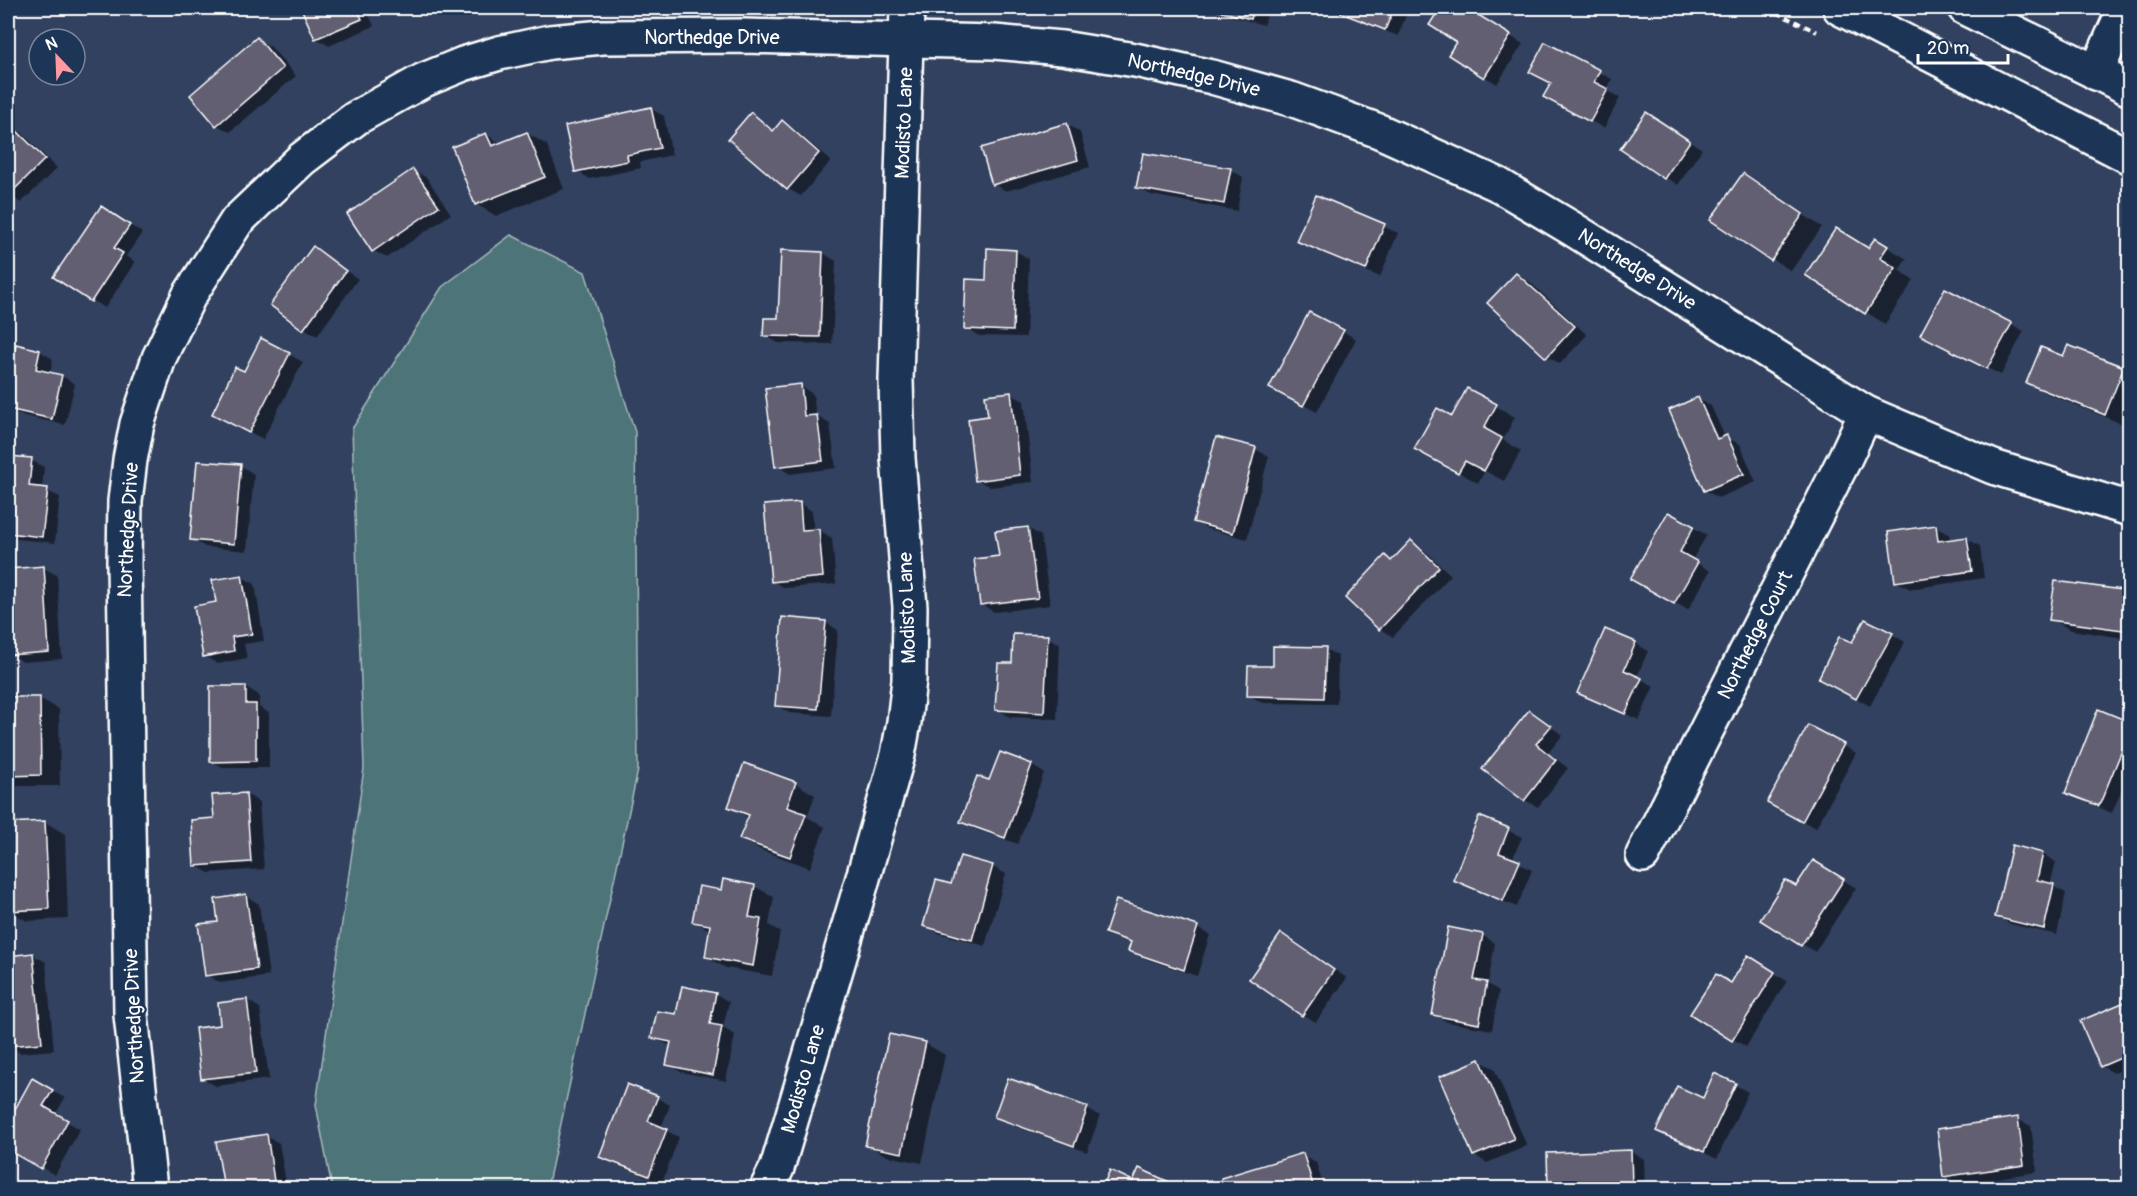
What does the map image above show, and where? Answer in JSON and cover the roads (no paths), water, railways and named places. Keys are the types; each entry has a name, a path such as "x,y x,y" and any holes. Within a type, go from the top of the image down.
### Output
{"main road":[{"path":"1840,8 2130,157"},
{"path":"1965,8 2130,89"},
{"path":"2096,73 2125,8"},
{"name":"Northedge Drive","path":"150,1188 131,1015 124,562 125,501 137,424 159,358 189,296 237,221 302,159 356,118 424,80 463,64 499,53 550,42 603,37 744,36 907,23 994,42 1062,48 1135,60 1212,77 1294,100 1379,131 1497,184 1866,413 1994,466 2130,509"},
{"name":"Modisto Lane","path":"767,1188 777,1168 860,892 904,722 909,680 910,608 898,458 896,380 907,23"},
{"name":"Northedge Court","path":"1643,855 1866,413"}]}
